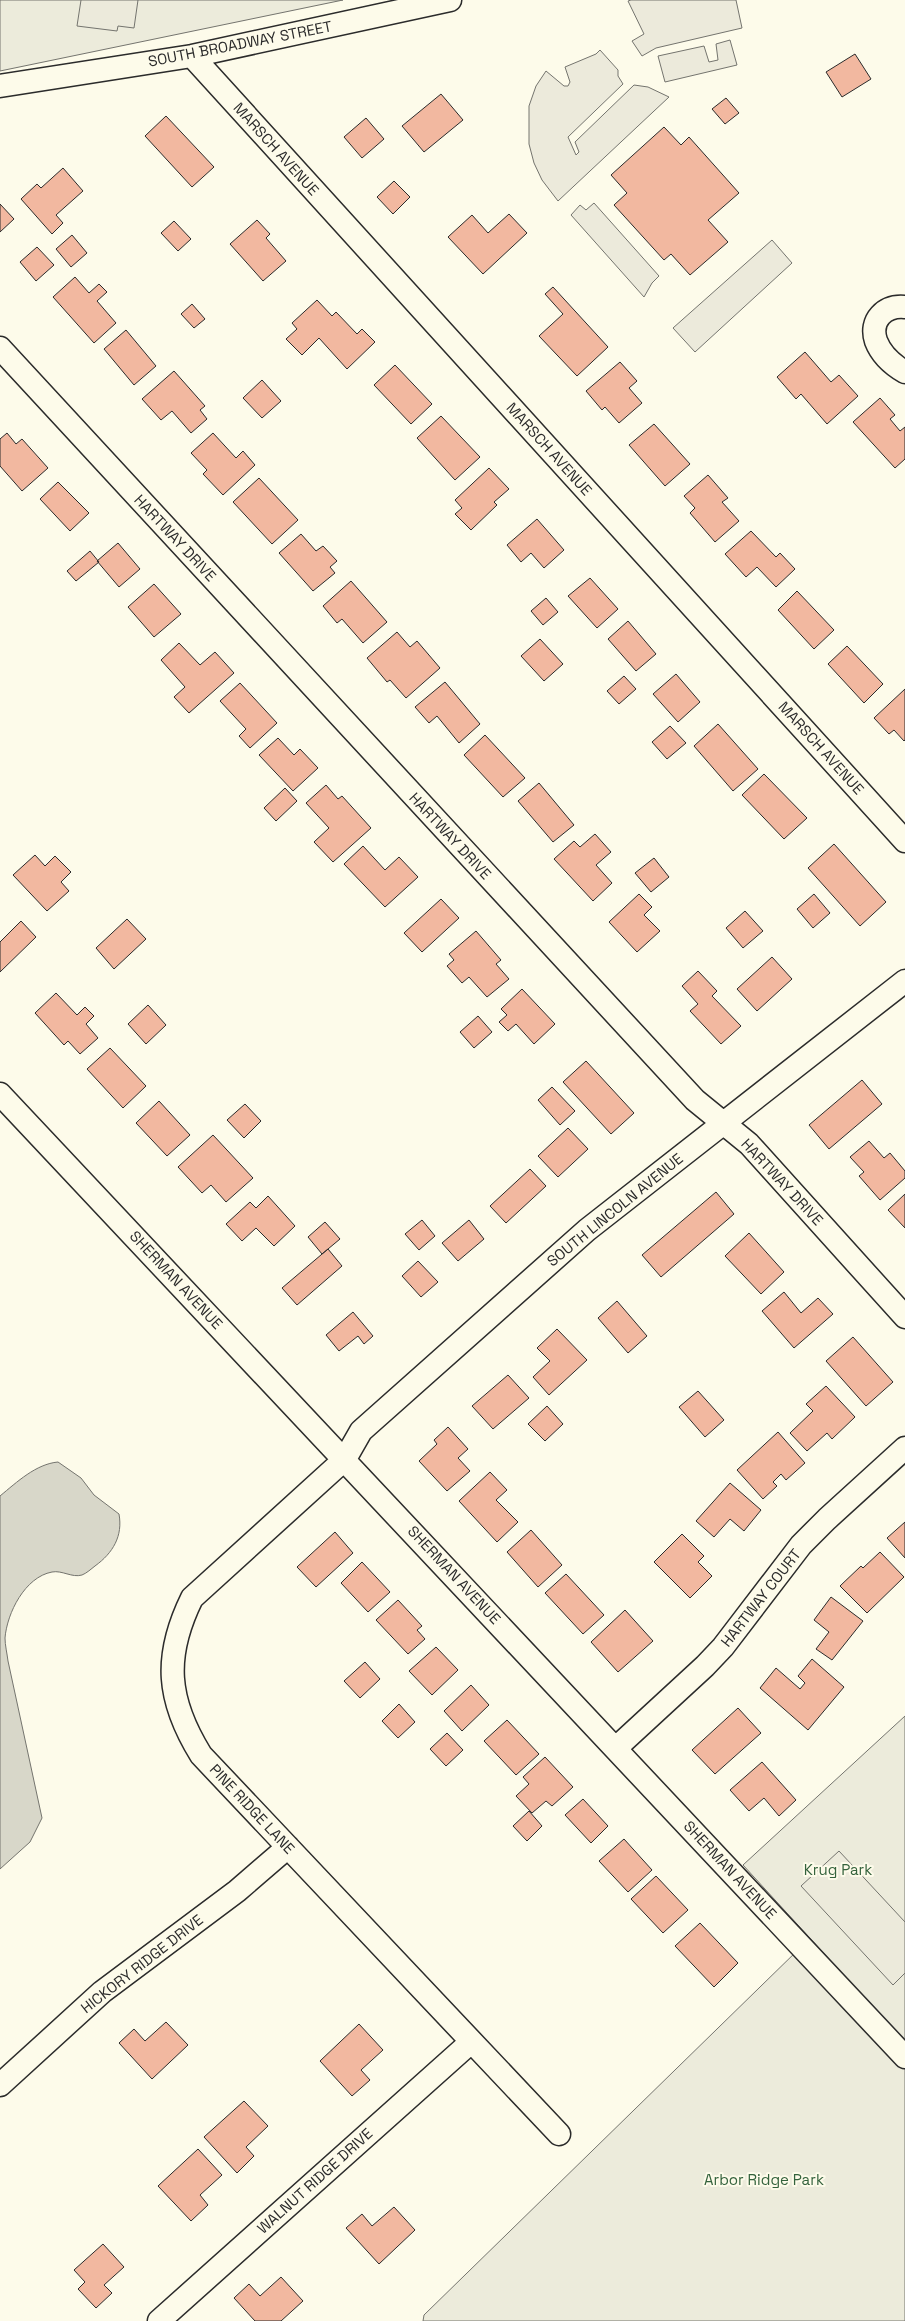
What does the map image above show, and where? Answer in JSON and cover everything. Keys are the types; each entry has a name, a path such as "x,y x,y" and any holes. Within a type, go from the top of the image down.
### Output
{"street":[{"name":"SOUTH BROADWAY STREET","path":"0,86 192,56 450,0"},
{"name":"MARSCH AVENUE","path":"192,56 905,841"},
{"path":"905,308 895,306 881,313 876,320 876,340 889,360 905,372"},
{"name":"HARTWAY DRIVE","path":"0,348 695,1100 749,1144 905,1317"},
{"name":"SOUTH LINCOLN AVENUE","path":"345,1459 361,1431 587,1230 905,981"},
{"name":"SHERMAN AVENUE","path":"0,1094 905,2057"},
{"name":"HARTWAY COURT","path":"616,1748 706,1666 802,1546 827,1520 905,1448"},
{"name":"PINE RIDGE LANE","path":"345,1459 192,1598 179,1624 172,1660 174,1693 179,1713 187,1732 201,1755 560,2134"},
{"name":"HICKORY RIDGE DRIVE","path":"0,2085 102,1992 237,1891 288,1847"},
{"name":"WALNUT RIDGE DRIVE","path":"159,2321 471,2042"}],"green space":[{"path":"0,0 343,0 0,71"},
{"name":"Krug Park","path":"905,1716 905,2042 743,1865"},
{"name":"Arbor Ridge Park","path":"801,1947 905,2063 905,2321 423,2321 424,2315"}],"shaded area":[{"path":"81,0 138,0 134,28 118,26 117,31 77,26"},
{"path":"736,0 742,28 656,48 642,56 632,41 644,34 628,1"},
{"path":"730,40 737,65 665,82 658,56 704,46 709,62 718,60 716,44"},
{"path":"600,50 618,70 618,76 623,84 568,137 576,155 579,152 575,142 634,85 648,87 669,97 558,201 542,180 534,163 529,144 529,106 536,86 546,71 564,86 568,86 570,82 565,67 596,54"},
{"path":"594,203 659,276 652,283 644,297 571,215 580,205 586,210"},
{"path":"772,240 792,263 695,352 673,328"},
{"path":"58,1462 81,1478 94,1495 119,1514 119,1530 112,1550 86,1573 78,1576 52,1572 42,1575 34,1581 19,1598 9,1618 5,1638 8,1661 42,1818 30,1842 0,1869 0,1496 34,1470 50,1463"},
{"path":"839,1851 905,1922 905,1973 893,1985 801,1886"}],"building":[{"path":"855,54 871,79 842,97 826,72"},
{"path":"441,94 463,120 424,152 402,126"},
{"path":"726,98 739,113 725,124 712,109"},
{"path":"166,116 214,167 192,187 145,136"},
{"path":"366,118 384,139 362,158 344,137"},
{"path":"664,127 681,145 689,137 739,193 708,220 728,242 690,275 671,254 664,260 614,205 627,193 611,175"},
{"path":"63,168 83,191 56,215 63,223 52,234 21,199 37,184 41,188"},
{"path":"394,181 410,197 393,214 377,197"},
{"path":"0,204 14,219 0,232"},
{"path":"509,214 527,233 483,274 448,237 472,215 488,233"},
{"path":"257,220 270,234 266,238 286,261 263,281 230,244"},
{"path":"174,221 191,239 178,251 161,233"},
{"path":"72,235 87,253 71,267 56,249"},
{"path":"37,247 54,265 36,281 20,262"},
{"path":"75,277 89,293 99,284 107,292 97,301 116,323 94,343 53,297"},
{"path":"553,287 608,347 577,376 539,336 563,314 545,294"},
{"path":"317,300 332,316 336,312 357,334 362,329 375,342 347,369 319,338 302,355 286,339 297,329 292,323"},
{"path":"192,304 205,319 194,328 181,314"},
{"path":"126,330 156,366 134,385 104,349"},
{"path":"805,352 831,382 839,375 858,396 827,424 801,394 796,399 777,377"},
{"path":"620,362 637,381 629,388 642,403 619,423 605,407 602,410 586,391"},
{"path":"395,365 432,404 411,424 374,385"},
{"path":"174,371 205,406 200,410 207,419 191,433 172,411 161,420 142,399"},
{"path":"262,380 281,401 262,418 243,398"},
{"path":"880,398 895,415 890,419 900,431 905,427 905,459 895,468 853,422"},
{"path":"441,416 480,457 455,480 417,438"},
{"path":"654,424 690,464 665,486 629,445"},
{"path":"7,433 16,444 22,439 48,468 22,491 0,466 0,439"},
{"path":"213,433 236,458 243,451 255,465 223,495 203,474 207,470 191,453"},
{"path":"489,468 509,489 494,502 497,505 471,530 455,514 462,508 455,500"},
{"path":"708,475 728,498 722,502 739,521 715,542 690,513 695,508 684,496"},
{"path":"259,478 298,520 272,544 233,502"},
{"path":"58,482 89,513 70,531 40,499"},
{"path":"537,519 564,550 544,568 531,553 521,562 507,545"},
{"path":"751,531 776,557 780,553 795,569 776,587 757,567 746,577 725,554"},
{"path":"301,534 316,551 323,546 337,561 330,567 335,573 313,591 279,553"},
{"path":"118,543 140,569 119,587 97,561"},
{"path":"90,551 99,562 76,581 67,571"},
{"path":"590,578 618,609 597,628 568,596"},
{"path":"351,581 387,622 363,643 342,619 337,623 323,606"},
{"path":"154,584 181,614 154,637 128,607"},
{"path":"797,591 834,630 814,649 778,610"},
{"path":"546,598 558,612 543,625 531,611"},
{"path":"628,621 656,654 636,671 608,639"},
{"path":"397,632 410,647 417,641 440,668 406,698 390,680 387,682 367,658"},
{"path":"540,639 563,664 544,681 521,656"},
{"path":"179,643 200,665 215,652 234,673 189,713 174,697 185,687 161,660"},
{"path":"847,646 883,684 864,703 828,664"},
{"path":"676,674 700,702 678,722 653,694"},
{"path":"624,676 636,689 619,704 607,691"},
{"path":"445,682 480,724 459,743 437,716 429,723 415,707"},
{"path":"240,683 277,723 250,748 239,736 246,729 220,701"},
{"path":"905,689 904,741 894,730 889,734 874,718"},
{"path":"718,724 758,769 733,791 694,746"},
{"path":"670,726 686,743 667,759 652,742"},
{"path":"485,735 525,778 503,797 464,755"},
{"path":"278,738 294,755 300,749 318,768 293,791 259,755"},
{"path":"764,774 807,818 784,839 742,795"},
{"path":"539,783 574,825 553,842 518,801"},
{"path":"326,785 338,799 342,796 371,828 333,862 314,842 329,828 306,803"},
{"path":"285,788 297,801 276,821 264,808"},
{"path":"595,834 611,852 596,865 612,883 593,901 554,859 574,841 580,847"},
{"path":"834,844 886,902 860,926 808,868"},
{"path":"363,846 385,870 399,857 418,877 385,907 344,864"},
{"path":"35,855 45,866 55,856 71,872 61,882 69,891 47,911 13,875"},
{"path":"654,858 669,877 651,892 635,873"},
{"path":"639,894 652,907 644,915 660,931 637,952 609,922"},
{"path":"814,894 830,913 813,928 797,909"},
{"path":"441,899 459,918 422,952 404,933"},
{"path":"745,911 763,931 743,948 726,928"},
{"path":"127,919 146,939 114,969 96,948"},
{"path":"21,921 36,937 0,972 0,942"},
{"path":"476,931 501,960 496,964 509,979 487,997 469,977 462,983 447,966 454,960 449,954"},
{"path":"772,957 792,979 757,1011 737,989"},
{"path":"698,971 717,991 712,996 741,1026 721,1044 690,1011 698,1004 682,986"},
{"path":"522,989 555,1024 534,1044 516,1024 508,1031 499,1022 507,1015 501,1009"},
{"path":"56,993 77,1015 85,1007 94,1016 86,1024 98,1038 80,1054 68,1041 64,1045 35,1013"},
{"path":"148,1005 166,1025 146,1044 128,1024"},
{"path":"478,1016 492,1032 474,1048 460,1032"},
{"path":"110,1048 146,1086 123,1108 87,1069"},
{"path":"586,1061 634,1113 611,1134 563,1082"},
{"path":"862,1080 882,1104 829,1149 809,1125"},
{"path":"552,1087 575,1111 560,1125 538,1100"},
{"path":"159,1101 190,1135 167,1156 136,1123"},
{"path":"245,1104 261,1121 244,1138 227,1120"},
{"path":"568,1128 588,1149 558,1177 538,1156"},
{"path":"213,1135 253,1178 226,1202 211,1185 202,1193 178,1167"},
{"path":"869,1141 884,1158 890,1153 905,1171 905,1178 880,1200 859,1176 864,1172 850,1157"},
{"path":"530,1169 546,1186 506,1223 490,1206"},
{"path":"716,1192 734,1214 661,1277 642,1255"},
{"path":"905,1194 905,1228 888,1210"},
{"path":"268,1196 295,1226 274,1246 256,1228 242,1241 226,1224 250,1202 256,1208"},
{"path":"422,1220 435,1236 419,1250 405,1234"},
{"path":"469,1220 484,1239 458,1261 442,1243"},
{"path":"325,1222 340,1239 322,1254 308,1237"},
{"path":"749,1233 784,1272 761,1294 725,1256"},
{"path":"328,1249 342,1266 297,1305 282,1288"},
{"path":"418,1261 438,1282 421,1297 402,1276"},
{"path":"784,1292 801,1313 818,1298 833,1314 794,1348 762,1311"},
{"path":"617,1301 647,1336 628,1353 598,1318"},
{"path":"353,1312 373,1336 364,1344 358,1336 339,1351 326,1335"},
{"path":"557,1329 587,1360 549,1395 533,1377 550,1361 537,1348"},
{"path":"853,1337 893,1382 866,1406 826,1361"},
{"path":"508,1375 529,1398 493,1429 472,1406"},
{"path":"826,1386 855,1417 832,1439 827,1433 807,1451 790,1433 813,1411 806,1404"},
{"path":"698,1391 724,1420 705,1437 679,1407"},
{"path":"547,1406 563,1424 545,1441 528,1424"},
{"path":"448,1427 468,1449 458,1458 470,1471 447,1491 419,1461 437,1444 434,1440"},
{"path":"778,1432 805,1463 786,1480 781,1474 773,1482 777,1486 763,1499 737,1470"},
{"path":"490,1472 507,1490 496,1500 518,1522 497,1542 459,1501"},
{"path":"730,1483 761,1510 744,1531 730,1519 714,1537 696,1521"},
{"path":"905,1522 905,1558 887,1538"},
{"path":"531,1530 562,1565 538,1587 507,1552"},
{"path":"335,1532 353,1553 316,1587 297,1567"},
{"path":"682,1534 704,1556 698,1562 712,1576 690,1598 654,1562"},
{"path":"880,1552 904,1577 867,1613 840,1586 861,1566 863,1568"},
{"path":"362,1562 390,1592 368,1612 341,1583"},
{"path":"566,1574 604,1615 583,1634 545,1593"},
{"path":"831,1597 863,1621 832,1660 816,1649 829,1632 814,1620"},
{"path":"398,1600 422,1626 417,1630 425,1639 408,1654 376,1620"},
{"path":"625,1610 653,1641 618,1672 591,1642"},
{"path":"436,1647 458,1670 432,1695 409,1671"},
{"path":"812,1659 844,1687 808,1730 760,1688 776,1668 800,1689 805,1683 798,1676"},
{"path":"365,1662 380,1679 360,1698 344,1681"},
{"path":"471,1685 489,1705 462,1731 444,1711"},
{"path":"399,1704 415,1722 398,1738 382,1721"},
{"path":"738,1708 761,1733 715,1774 692,1750"},
{"path":"507,1720 539,1754 516,1775 484,1741"},
{"path":"447,1733 463,1750 446,1766 430,1749"},
{"path":"545,1757 573,1787 552,1806 546,1801 532,1813 516,1796 529,1784 523,1777"},
{"path":"762,1762 796,1800 779,1816 764,1798 749,1811 730,1790"},
{"path":"583,1799 608,1826 591,1843 565,1815"},
{"path":"529,1811 542,1826 527,1841 513,1826"},
{"path":"624,1839 652,1870 628,1892 599,1861"},
{"path":"656,1876 688,1910 663,1933 631,1899"},
{"path":"700,1923 738,1963 714,1987 675,1946"},
{"path":"166,2022 188,2045 152,2079 119,2043 134,2029 145,2041"},
{"path":"359,2024 383,2050 361,2070 370,2080 352,2096 320,2061"},
{"path":"244,2101 268,2126 246,2147 254,2156 237,2173 204,2137"},
{"path":"198,2149 222,2175 200,2195 208,2205 191,2221 158,2186"},
{"path":"394,2207 415,2230 379,2264 346,2228 362,2214 372,2226"},
{"path":"103,2244 124,2267 104,2285 112,2293 96,2308 78,2289 85,2282 74,2270"},
{"path":"281,2277 303,2301 281,2321 255,2321 234,2298 249,2284 260,2296"}]}
